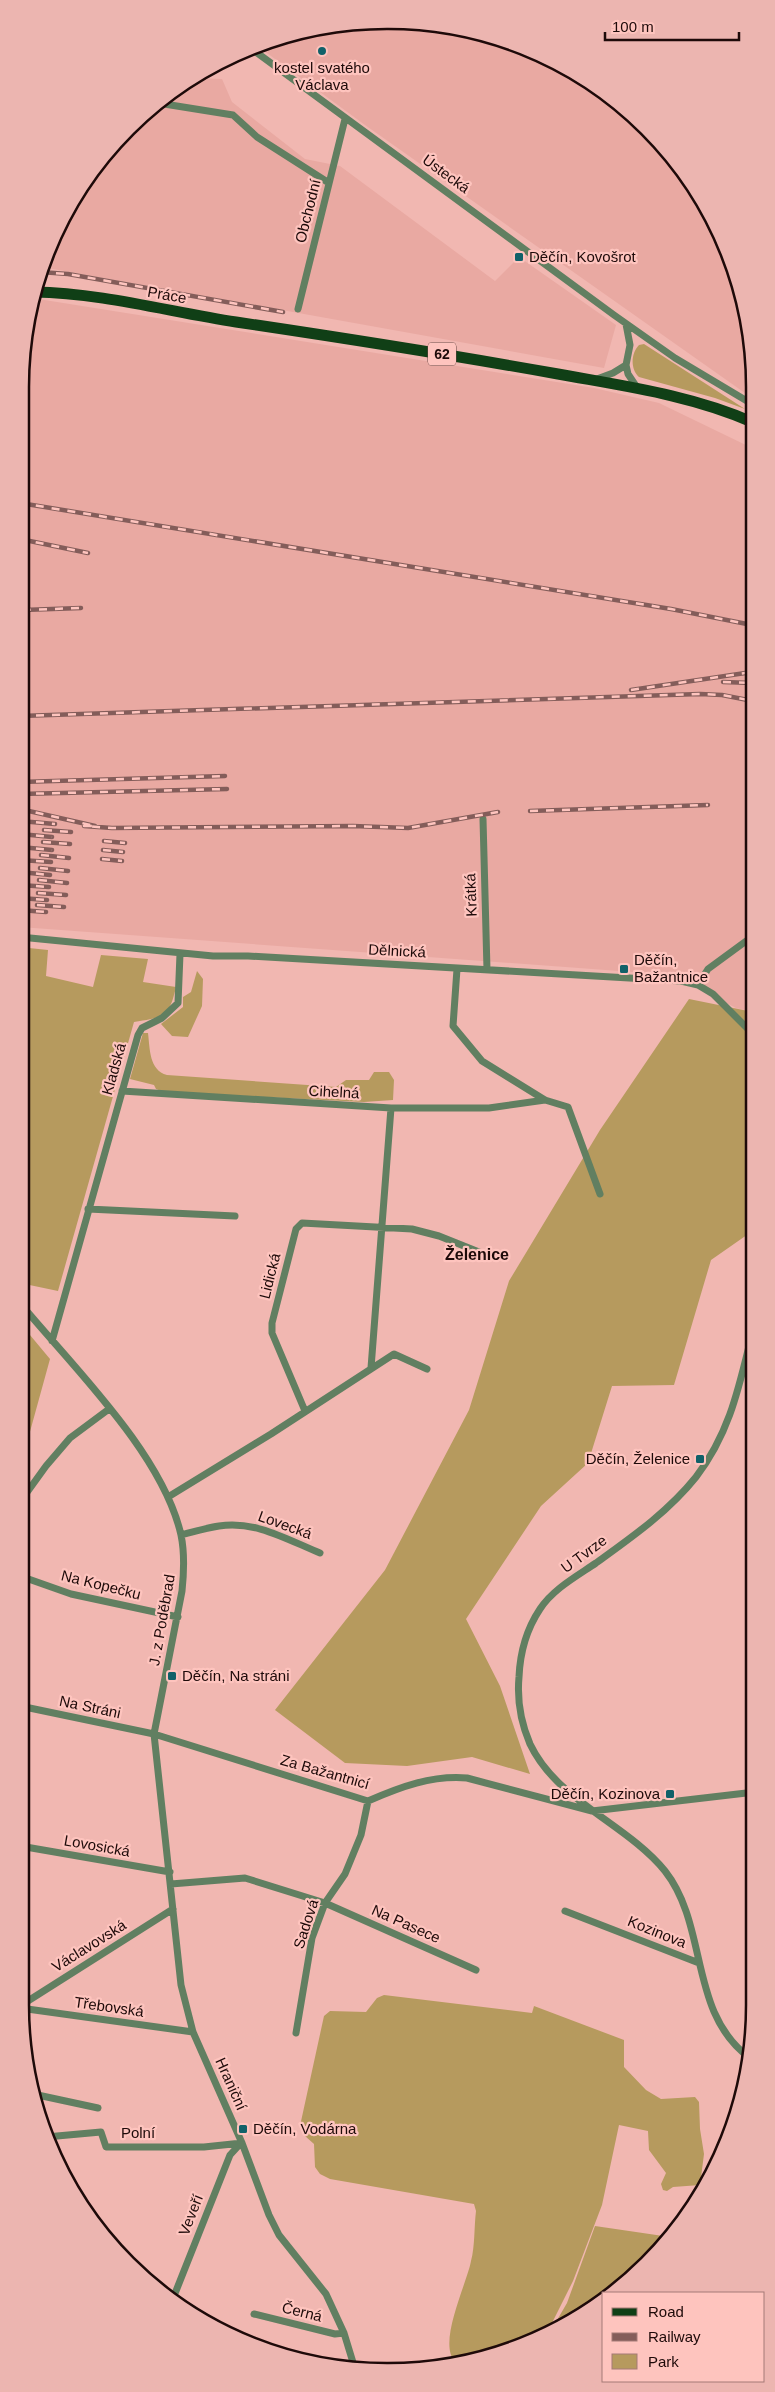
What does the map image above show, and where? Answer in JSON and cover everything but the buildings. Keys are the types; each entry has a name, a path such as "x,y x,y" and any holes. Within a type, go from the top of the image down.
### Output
{"main road":[{"name":"Práce","path":"42,293 101,299 590,380"},
{"name":"62","path":"590,380 710,406 746,420"}],"street":[{"name":"Ústecká","path":"258,53 345,119 625,323 683,363 746,400"},
{"path":"167,105 233,116 257,137 328,183"},
{"name":"Obchodní","path":"298,309 345,119"},
{"path":"625,323 629,332 630,346 626,365 628,374 638,389"},
{"path":"590,380 614,373 626,365"},
{"name":"Krátká","path":"482,819 487,970"},
{"name":"Dělnická","path":"29,939 180,954 681,981 698,985"},
{"path":"746,941 708,969 698,985 713,994 746,1027"},
{"name":"Kladská","path":"52,1342 138,1035 142,1028 162,1018 178,1004 180,954"},
{"path":"457,969 453,1026 482,1062 545,1100 568,1106 600,1194"},
{"name":"Cihelná","path":"122,1091 390,1108 489,1108 545,1100"},
{"path":"371,1368 390,1108"},
{"path":"88,1209 235,1216"},
{"name":"Lidická","path":"305,1411 272,1328 296,1229 302,1223 382,1226"},
{"path":"382,1226 412,1229 439,1236 484,1254"},
{"name":"J. z Poděbrad","path":"29,1314 132,1437 168,1497 181,1534 184,1569 178,1617 154,1734 170,1872"},
{"path":"168,1497 394,1354 427,1369"},
{"name":"U Tvrze","path":"592,1811 553,1777 530,1744 517,1699 520,1659 527,1633 541,1607 558,1590 651,1522 674,1502 695,1478 716,1446 730,1414 738,1393 746,1360"},
{"path":"29,1490 70,1438 109,1409"},
{"name":"Lovecká","path":"181,1534 220,1526 237,1525 260,1528 320,1553"},
{"name":"Na Kopečku","path":"29,1579 71,1594 178,1617"},
{"name":"Na Stráni","path":"29,1708 154,1734"},
{"name":"Za Bažantnicí","path":"154,1734 368,1801 399,1788 448,1776 468,1778 592,1811 746,1793"},
{"name":"Sadová","path":"296,2033 312,1938 325,1903 345,1874 361,1835 368,1801"},
{"name":"Kozinova","path":"592,1811 650,1856 679,1892 688,1916 698,1963"},
{"name":"Lovosická","path":"29,1848 170,1872"},
{"name":"Hraniční","path":"170,1872 181,1984 193,2032 242,2143 256,2185 279,2235 326,2294 344,2333 353,2361"},
{"path":"171,1884 245,1878 325,1903"},
{"name":"Na Pasece","path":"325,1903 476,1970"},
{"name":"Václavovská","path":"29,2001 173,1909"},
{"name":"Kozinova","path":"565,1910 698,1963"},
{"path":"698,1963 710,2005 718,2022 729,2038 743,2051"},
{"name":"Třebovská","path":"29,2008 193,2032"},
{"path":"41,2096 98,2108"},
{"name":"Polní","path":"54,2136 101,2132 106,2147 204,2147 242,2143"},
{"name":"Veveří","path":"175,2293 230,2155 242,2143"},
{"name":"Černá","path":"254,2314 334,2334 344,2333"}],"shaded area":[{"path":"388,29 434,32 480,41 525,56 587,89 624,118 657,151 686,188 709,229 719,250 734,295 743,341 746,394 365,125 264,51 295,41 341,32"},
{"path":"206,78 222,79 232,102 305,159 340,166 495,281 519,257 616,325 604,368 49,268 56,250 77,208 89,188 118,151 151,118 188,89"},
{"path":"40,299 594,388 659,403 746,445 746,1010 736,1008 673,975 29,928 29,388 32,341"}],"green space":[{"path":"644,344 745,409 715,398 639,377 634,370 633,357 636,348"},
{"path":"29,948 48,950 46,976 93,987 101,955 148,959 143,982 176,987 171,1005 164,1014 152,1019 134,1022 58,1291 29,1285"},
{"path":"197,971 203,979 202,1006 188,1037 172,1036 161,1024 183,1007 183,997 191,992"},
{"path":"689,999 746,1011 746,1236 711,1260 674,1385 612,1386 588,1463 541,1506 466,1619 500,1686 530,1774 472,1757 407,1766 345,1763 275,1710 385,1570 469,1410 509,1281 600,1130"},
{"path":"143,1033 148,1033 150,1052 154,1064 157,1069 167,1075 336,1087 346,1080 369,1080 374,1072 389,1072 394,1080 393,1100 364,1102 164,1092 156,1089 154,1085 130,1079"},
{"path":"29,1334 50,1359 29,1435"},
{"path":"384,1995 532,2013 534,2006 624,2040 624,2067 646,2090 661,2099 695,2097 699,2102 700,2129 704,2154 701,2179 698,2184 673,2187 667,2191 663,2190 661,2184 666,2173 649,2150 648,2131 619,2125 602,2205 573,2281 552,2323 503,2344 453,2357 449,2345 451,2331 474,2243 476,2211 474,2204 330,2179 320,2174 315,2167 314,2144 305,2136 300,2126 324,2016 330,2011 366,2012 377,1998"},
{"path":"595,2226 661,2236 641,2258 606,2289 587,2303 557,2320 567,2303"}],"railway":[{"path":"48,273 68,274 283,312"},
{"path":"29,504 671,609 746,624"},
{"path":"29,541 88,553"},
{"path":"29,610 81,608"},
{"path":"631,690 746,673"},
{"path":"723,682 746,683"},
{"path":"29,716 700,694 722,695 746,700"},
{"path":"29,782 225,776"},
{"path":"29,794 227,789"},
{"path":"530,811 708,805"},
{"path":"29,811 95,826 84,826 112,828 353,826 408,828 498,812"},
{"path":"29,822 55,824"},
{"path":"44,830 71,832"},
{"path":"29,835 52,837"},
{"path":"104,841 125,843"},
{"path":"43,842 70,844"},
{"path":"29,848 52,850"},
{"path":"103,850 123,852"},
{"path":"41,855 69,858"},
{"path":"102,859 122,861"},
{"path":"29,861 51,862"},
{"path":"40,868 68,871"},
{"path":"29,873 50,875"},
{"path":"39,880 67,883"},
{"path":"29,886 49,887"},
{"path":"38,893 66,895"},
{"path":"29,899 47,900"},
{"path":"37,905 64,907"},
{"path":"29,911 46,912"}],"place":[{"name":"kostel svatého Václava","path":"322,51"},
{"name":"Děčín, Kovošrot","path":"519,257"},
{"name":"Děčín, Bažantnice","path":"624,969"},
{"name":"Děčín, Želenice","path":"700,1459"},
{"name":"Děčín, Na stráni","path":"172,1676"},
{"name":"Děčín, Kozinova","path":"670,1794"},
{"name":"Děčín, Vodárna","path":"243,2129"}],"district":[{"name":"Želenice","path":"477,1254"}]}
